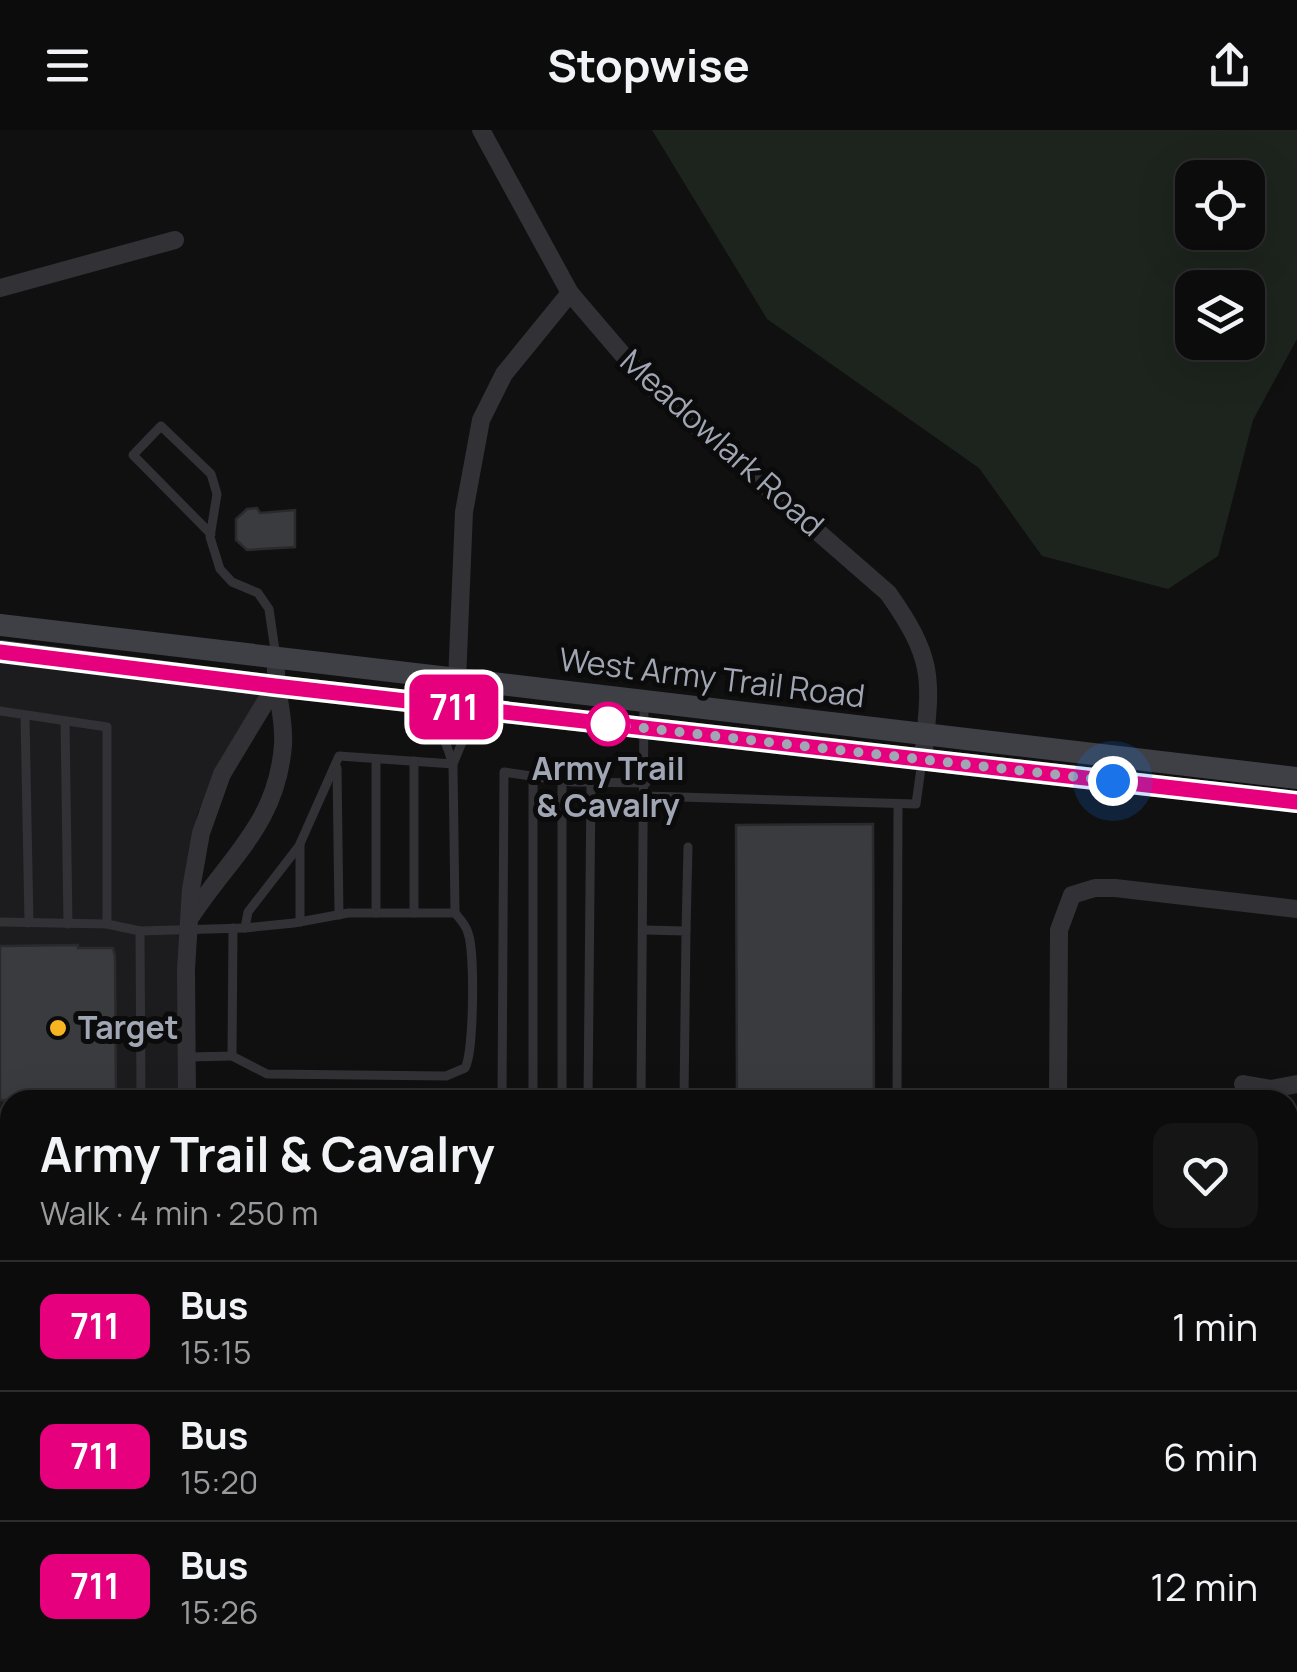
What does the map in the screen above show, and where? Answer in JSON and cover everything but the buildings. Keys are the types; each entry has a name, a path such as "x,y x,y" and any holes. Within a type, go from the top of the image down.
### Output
{"main road":[{"name":"West Army Trail Road","path":"0,626 644,703 1297,802"},
{"name":"West Army Trail Road","path":"0,652 645,728 1297,778"}],"street":[{"name":"Meadowlark Road","path":"480,130 570,293 647,383 888,592 924,656 930,684 924,747"},
{"path":"0,288 175,240"},
{"path":"457,681 464,512 480,420 504,374 570,293"},
{"path":"191,921 256,832 275,794 284,712 275,686 276,660"},
{"path":"187,1090 186,969 191,890 201,832 222,774 275,686"},
{"path":"1058,1090 1060,930 1072,895 1095,888 1114,888 1297,908"},
{"path":"1244,1084 1271,1088 1297,1084"}],"lane":[{"path":"211,534 133,456 161,426 210,474 217,494 211,534 220,568 232,582 258,593 269,609 276,660"},
{"path":"641,1090 644,703"},
{"path":"186,1057 232,1056 267,1074 446,1076 465,1068 472,1051 471,943 464,923 455,913 453,764 433,704"},
{"path":"453,764 476,709"},
{"path":"0,712 107,727 107,924"},
{"path":"25,716 29,923"},
{"path":"65,721 68,924"},
{"path":"646,796 916,804 924,747"},
{"path":"246,928 248,912 300,844 339,756 453,764"},
{"path":"376,758 376,913"},
{"path":"337,760 338,915"},
{"path":"414,761 414,913"},
{"path":"502,1090 504,772 590,783 646,782"},
{"path":"532,1090 533,776"},
{"path":"562,781 562,1090"},
{"path":"588,1090 590,783"},
{"path":"897,1090 898,804"},
{"path":"300,844 300,922"},
{"path":"684,1090 688,847"},
{"path":"0,922 107,924 140,931 191,921 246,928 338,915 455,913"},
{"path":"232,1056 233,928"},
{"path":"644,930 686,931"},
{"path":"140,931 141,1090"}],"shaded area":[{"path":"652,130 1297,130 1297,339 1253,420 1218,556 1168,589 1042,556 979,468 767,319"},
{"path":"0,661 262,692 197,814 185,907 181,1090 0,1090"}],"bus line":[{"name":"711","path":"0,652 1297,802"}],"place":[{"name":"Army Trail & Cavalry","path":"608,724"},
{"name":"Target","path":"58,1028"}],"route":[{"path":"608,724 1113,781"}]}
